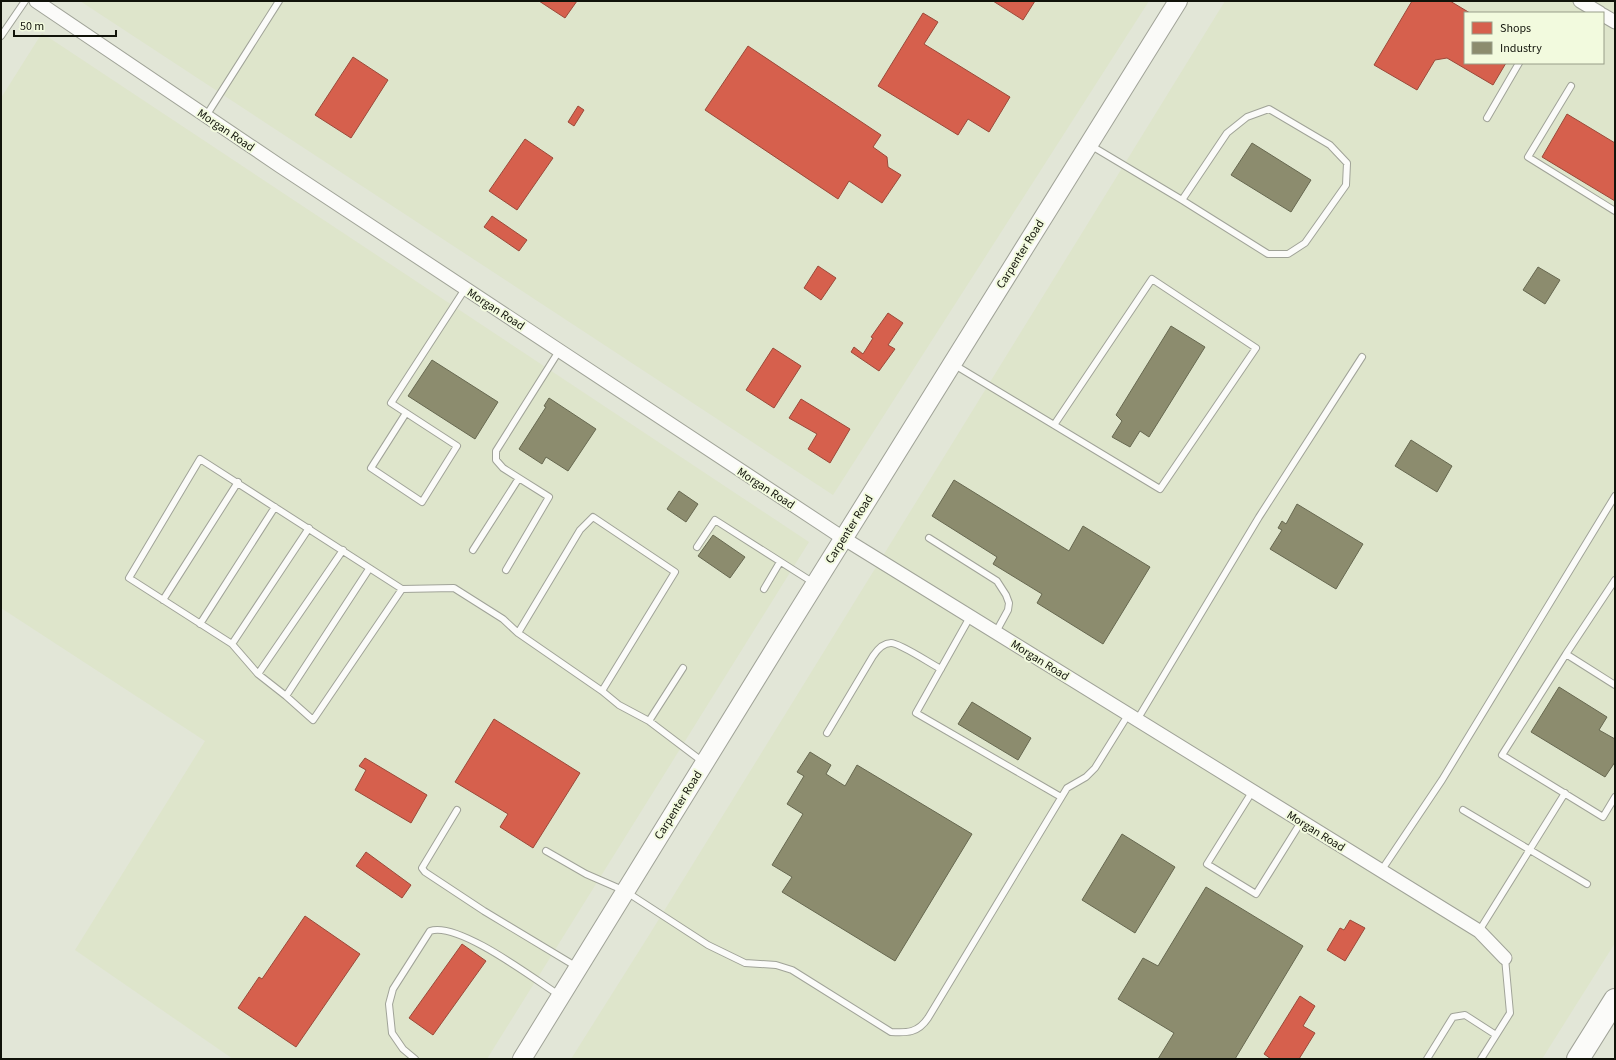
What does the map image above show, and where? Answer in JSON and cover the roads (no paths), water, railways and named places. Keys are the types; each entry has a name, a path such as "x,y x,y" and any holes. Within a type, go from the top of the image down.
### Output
{"highway":[{"path":"1578,1059 1615,1000"}],"main road":[{"name":"Carpenter Road","path":"522,1059 843,538 1178,1"}],"street":[{"name":"Morgan Road","path":"36,1 465,289 843,538 1479,931 1505,958"},
{"path":"1580,1 1598,12"},
{"path":"1604,16 1615,22"}],"lane":[{"path":"1,36 25,1"},
{"path":"206,116 279,1"},
{"path":"1487,118 1518,64"},
{"path":"1571,86 1528,157 1615,211"},
{"path":"1088,145 1182,200 1268,254 1288,254 1306,243 1346,185 1347,163 1330,145 1269,109 1247,117 1227,133 1182,200"},
{"path":"952,364 1160,489 1256,348 1152,279 1054,425"},
{"path":"406,413 371,468 422,502 457,446 391,403 465,289"},
{"path":"506,570 549,497 503,468 496,460 496,451 559,351"},
{"path":"546,851 586,874 625,892 708,945 745,963 783,966 792,970 891,1032 908,1033 916,1031 928,1018 1061,797 1067,788 1086,777 1094,768 1132,717 1362,357"},
{"path":"402,589 313,720 258,674 232,644 129,578 200,459 238,482 343,550 369,569 402,589 454,588 503,619 518,633 602,691 619,705 649,721 704,763"},
{"path":"473,550 519,478"},
{"path":"164,600 238,482"},
{"path":"1381,871 1442,780 1615,496"},
{"path":"200,624 275,507"},
{"path":"518,633 580,530 593,518 675,572 602,691"},
{"path":"697,547 715,520 815,584"},
{"path":"232,644 309,528"},
{"path":"929,538 997,581 1009,603 1008,610 996,632"},
{"path":"258,674 343,550"},
{"path":"764,589 780,562"},
{"path":"286,696 369,569"},
{"path":"1615,580 1502,755 1603,817 1615,798"},
{"path":"970,617 916,713 1061,797"},
{"path":"827,733 879,648 891,643 903,648 941,670"},
{"path":"1566,654 1615,685"},
{"path":"649,721 683,668"},
{"path":"1252,792 1207,864 1213,868 1256,894 1301,822"},
{"path":"1479,931 1565,793"},
{"path":"457,810 422,868 425,872 484,911 578,968"},
{"path":"1463,810 1587,884"},
{"path":"415,1059 403,1049 392,1033 389,1004 393,989 430,931 435,929 446,931 476,941 561,996"},
{"path":"1481,1059 1510,1013 1505,958"},
{"path":"1427,1059 1453,1016 1465,1015 1496,1035"}]}
